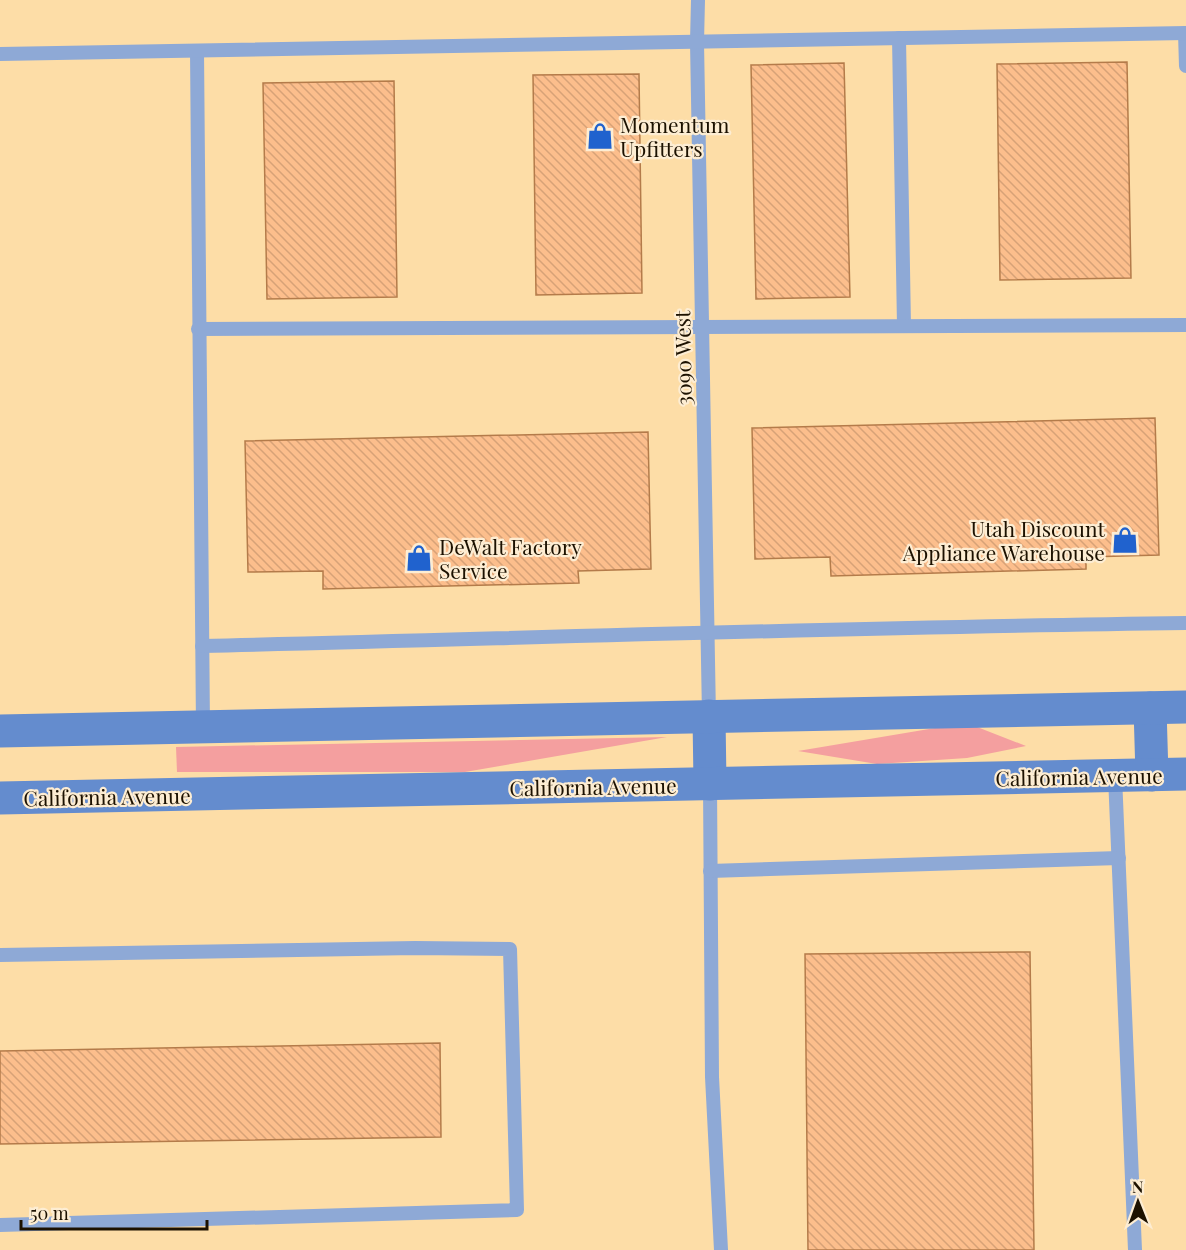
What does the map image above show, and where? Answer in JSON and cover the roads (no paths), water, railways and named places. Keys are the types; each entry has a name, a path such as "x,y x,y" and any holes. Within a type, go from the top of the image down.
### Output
{"main road":[{"path":"0,731 1186,707"},
{"path":"1150,708 1152,775"},
{"path":"709,716 710,784"},
{"name":"California Avenue","path":"0,798 1186,774"}],"lane":[{"name":"3090 West","path":"698,0 709,716"},
{"path":"0,54 1186,33 1186,66"},
{"path":"899,38 904,326"},
{"path":"197,51 203,728"},
{"path":"198,328 1186,325"},
{"path":"202,646 707,632 1186,623"},
{"path":"1115,776 1135,1250"},
{"path":"710,784 712,1077 721,1250"},
{"path":"710,871 1119,858"},
{"path":"0,955 415,948 510,949 517,1210 0,1225"}],"place":[{"name":"Momentum Upfitters","path":"600,136"},
{"name":"Utah Discount Appliance Warehouse","path":"1125,540"},
{"name":"DeWalt Factory Service","path":"419,558"}]}
